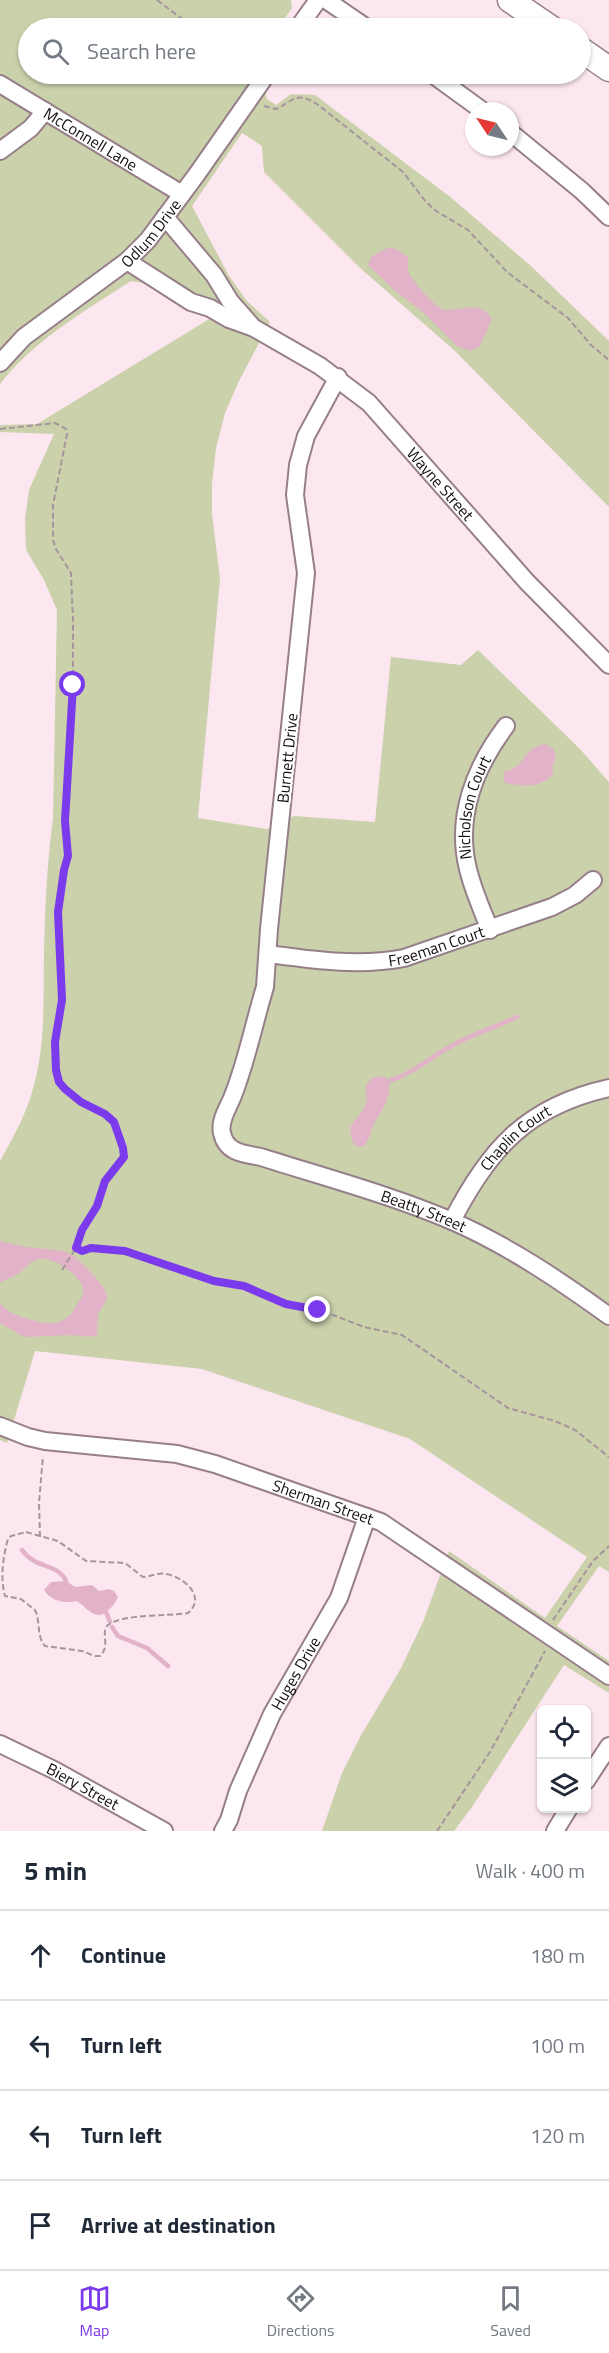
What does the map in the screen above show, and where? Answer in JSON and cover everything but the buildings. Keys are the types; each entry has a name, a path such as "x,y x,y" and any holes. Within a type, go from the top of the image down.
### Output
{"main road":[{"path":"510,0 536,18"},
{"path":"591,57 609,69"}],"street":[{"path":"305,18 318,0"},
{"path":"326,0 352,18"},
{"name":"McConnell Lane","path":"0,84 183,194"},
{"name":"Odlum Drive","path":"3,354 53,314 97,285 127,261 183,194 260,84"},
{"path":"446,84 471,102"},
{"path":"0,151 31,128 45,111"},
{"path":"519,139 582,191 609,217"},
{"name":"Wayne Street","path":"165,217 214,275 230,301 254,328"},
{"name":"Wayne Street","path":"127,261 191,302 254,328 338,377 369,402 533,589 609,665"},
{"name":"Burnett Drive","path":"225,1141 221,1126 233,1097 265,987 306,573 296,495 298,465 306,436 338,377"},
{"name":"Nicholson Court","path":"490,930 468,870 465,853 465,816 480,767 491,746 506,726"},
{"name":"Freeman Court","path":"268,954 352,963 386,962 421,953 552,907 575,895 593,880"},
{"name":"Chaplin Court","path":"452,1221 484,1165 503,1143 523,1126 545,1111 568,1100 609,1088"},
{"name":"Beatty Street","path":"225,1141 231,1149 241,1154 261,1156 452,1221 506,1247 541,1268 609,1316"},
{"name":"Sherman Street","path":"0,1426 45,1442 177,1454 215,1464 367,1517 393,1529 609,1676"},
{"name":"Huges Drive","path":"223,1831 272,1714 339,1598 367,1517"},
{"name":"Biery Street","path":"0,1744 54,1770 164,1831"},
{"path":"591,1773 609,1746"},
{"path":"555,1831 566,1813"}],"path":[{"path":"157,0 181,18"},
{"path":"254,92 262,105 269,108 276,109 292,98 298,97 308,98 317,104 404,172 426,202 436,211 468,230 507,272 568,318 591,345 609,360"},
{"path":"0,429 55,423 66,429 67,434 53,505 53,540 71,573 73,612 73,685 65,821 68,856 58,912 62,1000 54,1055 59,1082 65,1089 81,1102 105,1114 114,1122 124,1157 105,1181 97,1206 82,1230 75,1252 62,1270"},
{"path":"76,1248 82,1251 91,1248 125,1251 214,1281 244,1286 280,1302 325,1312 364,1327 402,1335 508,1408 555,1421 575,1430 609,1457"},
{"path":"40,1537 40,1483 45,1442"},
{"path":"18,1533 40,1537 58,1541 86,1561 125,1563 143,1577 167,1574 181,1579 191,1587 194,1594 193,1608 188,1613 120,1619 108,1625 105,1650 100,1656 45,1646 42,1644 35,1610 21,1599 5,1596 1,1583 1,1569 8,1539 18,1533"},
{"path":"437,1831 510,1718 546,1650 550,1623 593,1561 609,1546"}],"green space":[{"path":"0,0 291,0 292,8 285,18 18,18 18,84 263,84 267,99 276,105 291,94 315,95 449,196 531,266 609,341 609,507 455,351 360,268 264,172 262,146 242,133 192,206 229,276 247,301 270,322 225,413 216,448 212,484 212,514 220,579 198,818 267,829 294,816 375,822 391,657 461,665 478,650 580,749 609,782 609,1572 599,1566 557,1626 609,1661 609,1693 564,1665 454,1831 322,1831 342,1773 360,1737 400,1670 423,1622 449,1551 545,1618 587,1557 410,1439 202,1369 35,1351 7,1443 0,1440 0,1161 28,1105 38,1069 40,1052 46,902 53,819 57,610 44,580 26,550 25,519 29,490 54,434 0,432 0,425 37,424 211,318 143,283 131,281 44,340 0,384"}],"shaded area":[{"path":"389,247 408,257 410,275 441,309 471,307 482,309 487,313 492,319 480,346 470,351 457,346 423,312 395,291 368,265 371,257"},
{"path":"545,744 553,749 556,755 552,769 554,774 537,784 505,783 503,776 505,771 517,766 532,749"},
{"path":"384,1076 389,1081 386,1104 364,1146 357,1147 352,1141 350,1128 365,1105 365,1087 372,1078"},
{"path":"0,1241 26,1247 64,1251 87,1268 105,1289 107,1299 98,1314 97,1335 24,1337 0,1323 0,1303 10,1312 28,1319 45,1323 62,1321 71,1314 83,1291 82,1285 73,1273 45,1259 32,1262 19,1273 0,1283"},
{"path":"66,1581 75,1587 92,1585 99,1591 109,1589 114,1591 118,1597 110,1609 98,1615 77,1601 63,1602 54,1599 44,1590 51,1582"}],"waterway":[{"path":"389,1081 463,1040 517,1017"},
{"path":"22,1550 33,1560 58,1571 66,1581"},
{"path":"106,1612 110,1622"},
{"path":"112,1627 118,1636 147,1648 168,1666"}],"route":[{"path":"73,685 65,821 68,856 58,912 62,1000 54,1055 59,1082 65,1089 81,1102 105,1114 114,1122 124,1157 105,1181 97,1206 82,1230 76,1248 82,1251 91,1248 125,1251 196,1276 244,1286 286,1304 318,1310"}]}
